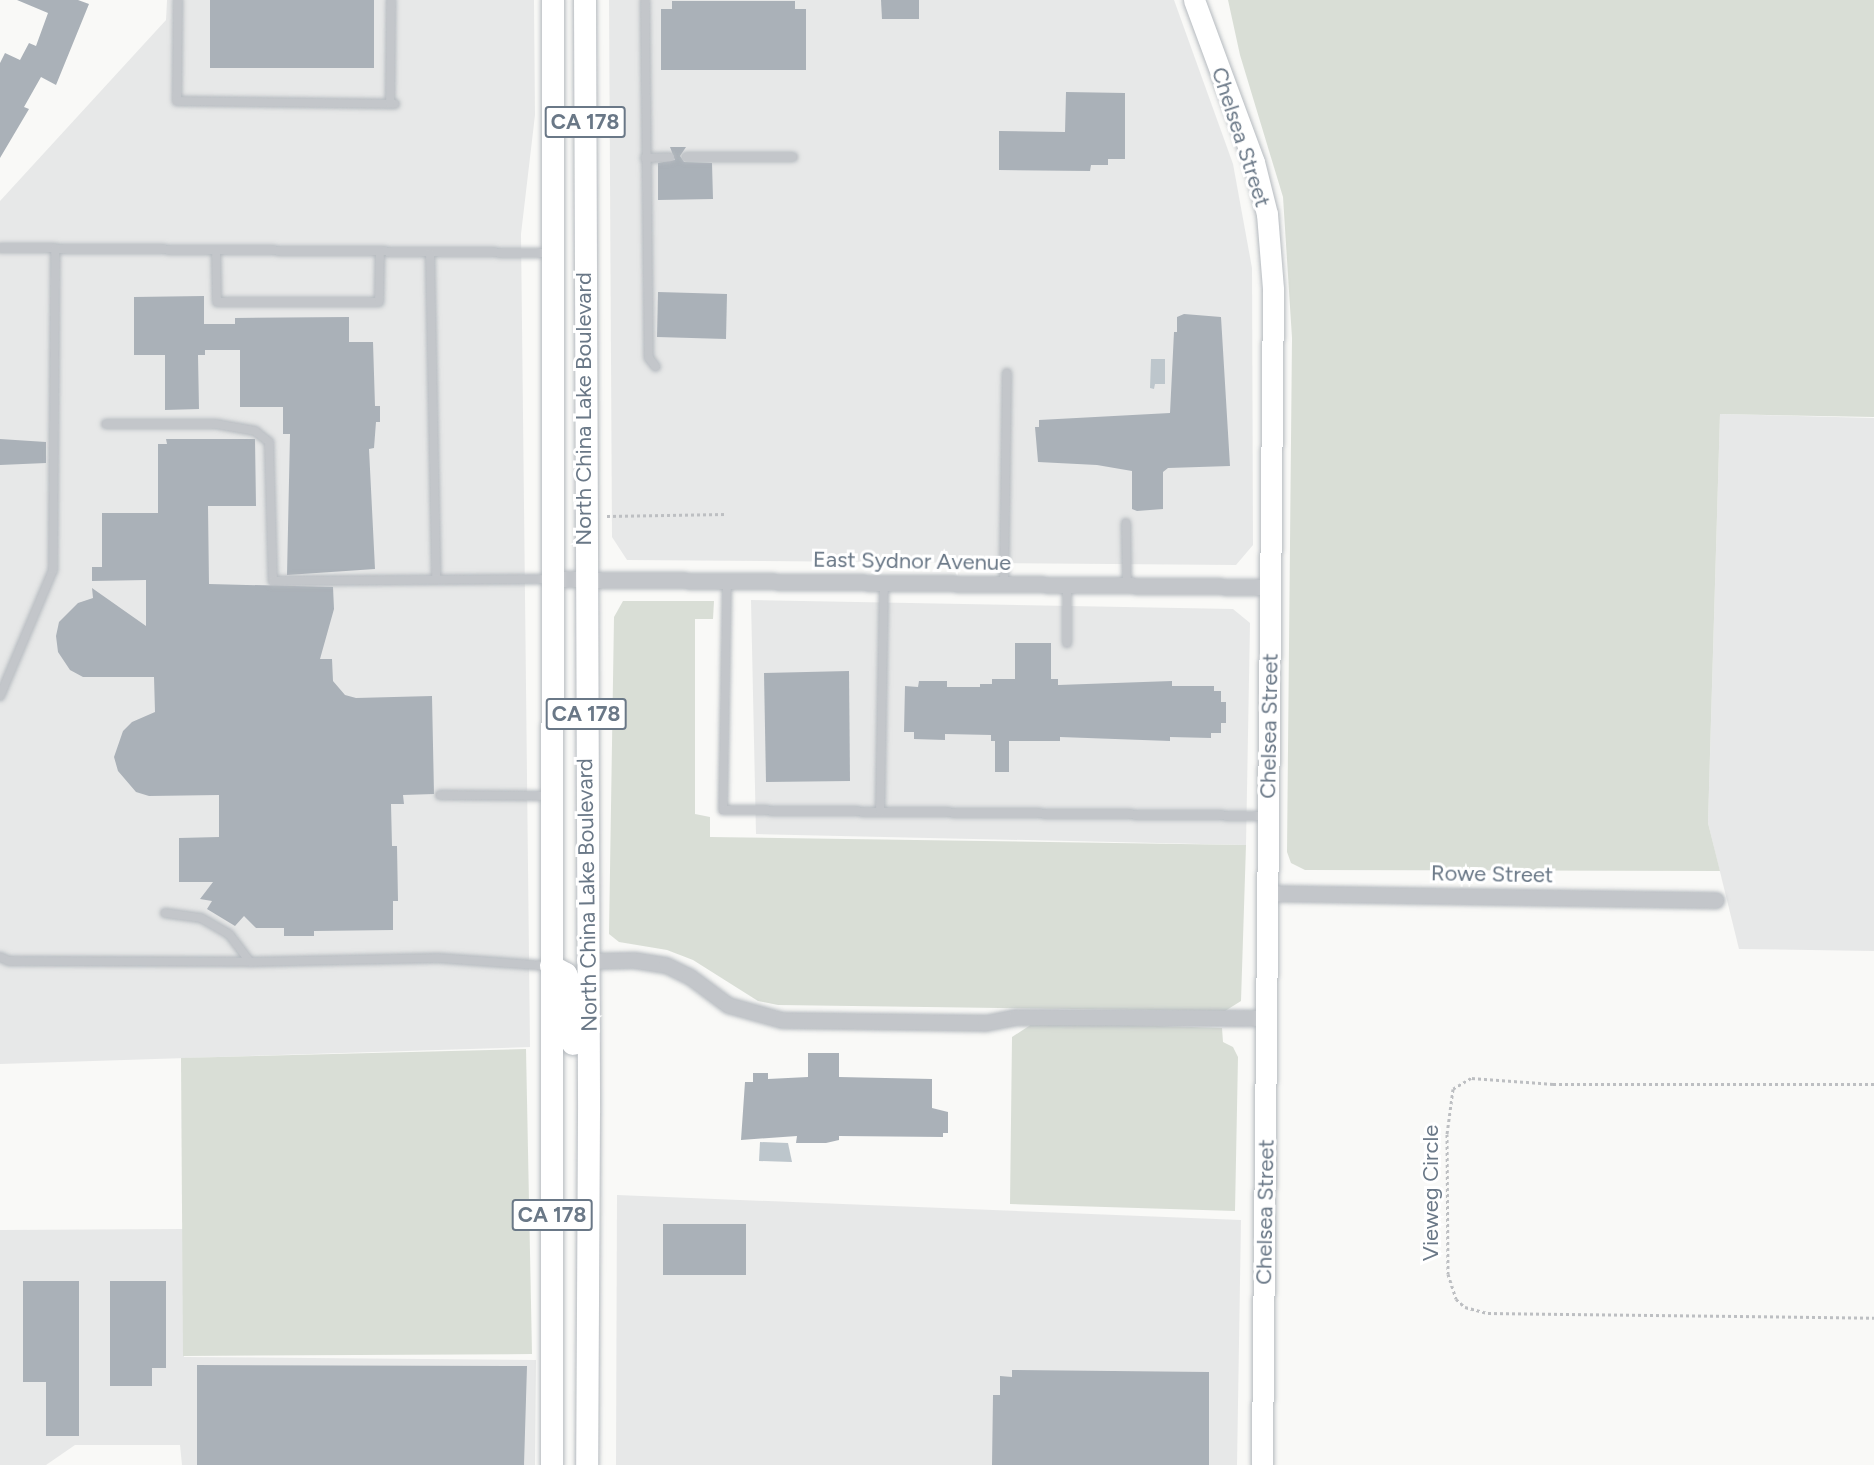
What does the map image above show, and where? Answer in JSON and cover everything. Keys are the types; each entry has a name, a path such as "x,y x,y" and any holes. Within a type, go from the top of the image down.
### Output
{"main road":[{"name":"North China Lake Boulevard","path":"552,1465 553,0"},
{"name":"North China Lake Boulevard","path":"585,0 584,579 589,1113 586,1465"},
{"path":"551,966 566,974 569,981 574,1092 589,1113"}],"street":[{"name":"Chelsea Street","path":"1194,0 1254,162 1268,222 1275,336 1266,893 1267,1018 1262,1465"},
{"name":"East Sydnor Avenue","path":"551,579 1271,587"},
{"name":"Rowe Street","path":"1266,893 1716,900"},
{"path":"588,961 634,960 666,965 689,976 728,1005 782,1020 985,1023 1016,1017 1267,1018"}],"lane":[{"path":"178,0 177,101 393,104 391,0"},
{"path":"645,0 649,357 656,368"},
{"path":"645,158 670,157"},
{"path":"686,157 793,157"},
{"path":"0,248 553,253"},
{"path":"0,696 53,570 55,248"},
{"path":"216,250 217,302 379,303 380,252"},
{"path":"430,253 436,579"},
{"path":"1004,585 1007,373"},
{"path":"106,424 216,424 255,430 269,442 273,581 551,579"},
{"path":"1126,523 1127,586"},
{"path":"727,582 723,810 1268,816"},
{"path":"880,812 884,583"},
{"path":"1067,585 1067,643"},
{"path":"440,795 553,796"},
{"path":"165,913 201,918 229,934 250,962"},
{"path":"0,957 9,961 250,962 438,958 551,966"}],"path":[{"path":"607,516 726,514"},
{"name":"Vieweg Circle","path":"1874,1084 1554,1084 1471,1078 1453,1089 1447,1134 1448,1274 1456,1299 1465,1307 1488,1313 1874,1318"}],"shaded area":[{"path":"167,0 534,0 535,115 521,234 530,1047 0,1064 0,201 166,20"},
{"path":"609,0 1174,0 1233,164 1252,268 1253,545 1236,565 627,560 612,537"},
{"path":"1228,0 1874,0 1874,417 1720,414 1708,823 1720,871 1305,870 1291,863 1287,852 1292,338 1283,197 1240,55"},
{"path":"1151,359 1165,359 1165,384 1155,384 1154,389 1150,388"},
{"path":"1720,414 1874,418 1874,951 1739,949 1708,823"},
{"path":"751,600 1233,609 1250,623 1246,845 756,834"},
{"path":"623,601 714,601 713,619 695,619 695,814 710,817 710,837 1246,845 1241,1001 1225,1011 778,1005 758,1001 693,960 667,950 619,942 609,934 614,617"},
{"path":"1035,1022 1222,1028 1223,1042 1233,1047 1238,1057 1235,1211 1010,1204 1012,1037"},
{"path":"526,1049 532,1354 183,1356 181,1058"},
{"path":"760,1142 788,1143 792,1162 759,1161"},
{"path":"617,1195 1241,1220 1237,1465 616,1465"},
{"path":"184,1229 184,1357 536,1360 535,1465 182,1465 180,1445 75,1445 46,1465 0,1465 0,1230"}],"building":[{"path":"17,0 78,0 89,4 56,85 41,77 24,107 29,109 0,158 0,63 5,53 20,60 29,43 36,46 48,13"},
{"path":"210,0 374,0 374,68 210,68"},
{"path":"881,0 919,0 919,19 882,19"},
{"path":"672,1 795,1 795,9 806,9 806,70 661,70 661,9 672,9"},
{"path":"1066,92 1125,93 1125,159 1108,159 1108,165 1091,165 1090,171 999,170 999,131 1065,132"},
{"path":"670,147 686,147 680,156 684,162 712,163 713,199 658,200 658,163 675,160"},
{"path":"658,292 727,294 726,339 657,337"},
{"path":"204,296 204,324 235,324 235,318 349,317 349,342 373,342 375,406 380,406 380,422 376,422 374,448 369,449 375,569 287,575 290,434 283,434 283,407 240,407 240,350 205,350 205,355 198,355 199,409 165,410 165,355 134,355 134,297"},
{"path":"1184,314 1221,317 1230,466 1168,468 1163,472 1163,509 1137,511 1132,509 1132,471 1097,465 1038,462 1035,427 1039,427 1039,420 1170,413 1174,332 1177,332 1177,317"},
{"path":"0,439 46,442 46,463 0,465"},
{"path":"166,439 255,439 256,506 208,506 209,584 333,587 334,609 320,659 332,659 333,681 345,695 356,698 432,696 434,794 403,795 404,804 391,804 392,846 397,846 398,901 393,901 393,930 314,931 314,936 284,936 284,928 256,928 244,916 235,926 207,909 212,901 200,899 213,882 179,882 179,838 219,837 219,795 149,796 136,792 118,771 114,757 123,731 132,722 155,712 154,677 83,677 70,670 58,652 56,636 59,622 78,603 93,598 92,588 146,626 146,580 92,581 92,567 102,567 102,513 158,513 158,444 167,444"},
{"path":"1015,643 1051,643 1051,679 1058,679 1058,685 1172,681 1172,686 1214,686 1214,691 1221,691 1221,702 1226,702 1226,723 1221,723 1221,733 1211,733 1211,738 1170,737 1170,741 1060,737 1060,741 1009,741 1009,772 995,772 995,741 991,741 991,735 945,734 945,740 914,739 914,732 904,732 905,686 918,687 919,681 947,681 947,687 980,687 980,684 992,684 992,679 1015,679"},
{"path":"849,671 850,781 766,782 764,673"},
{"path":"808,1053 839,1053 839,1077 932,1079 932,1108 948,1112 948,1133 943,1133 943,1137 839,1136 839,1140 826,1143 796,1143 797,1136 741,1140 745,1082 753,1082 753,1073 768,1073 768,1079 808,1077"},
{"path":"663,1224 746,1224 746,1275 663,1275"},
{"path":"23,1281 79,1281 79,1436 46,1436 46,1382 23,1382"},
{"path":"110,1281 166,1281 166,1368 152,1368 152,1386 110,1386"},
{"path":"197,1365 527,1366 524,1465 197,1465"},
{"path":"1012,1370 1209,1372 1209,1465 992,1465 993,1395 1000,1395 1000,1376 1012,1377"}]}
